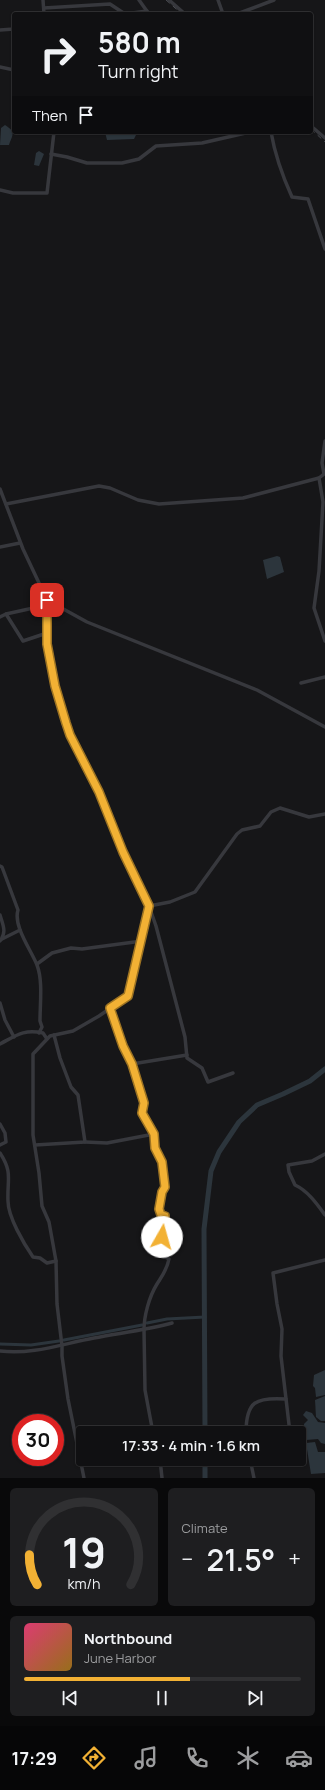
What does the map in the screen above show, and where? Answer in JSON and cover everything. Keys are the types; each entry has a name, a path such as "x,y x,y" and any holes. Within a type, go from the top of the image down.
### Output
{"street":[{"path":"43,0 44,12"},
{"path":"139,0 147,12"},
{"path":"169,0 183,12"},
{"path":"218,0 222,12"},
{"path":"242,12 274,0"},
{"path":"44,8 104,4 114,6 122,12"},
{"path":"0,30 12,29"},
{"path":"0,67 12,70"},
{"path":"313,128 325,138"},
{"path":"0,190 13,193 47,193 54,134"},
{"path":"52,154 87,163 122,163 139,160 156,146 202,143 241,134"},
{"path":"271,134 274,154 284,180 292,197 308,199 325,249"},
{"path":"6,504 99,486 110,488 138,500 159,504 244,498 319,478 324,474 322,463 325,441"},
{"path":"319,478 322,510 319,571 314,608 325,641"},
{"path":"0,489 20,543 47,600 47,644 55,686 70,735 99,792 123,852 149,906 156,926 185,1038 187,1058 202,1068 208,1082 233,1073"},
{"path":"0,547 20,543"},
{"path":"47,600 87,622 257,690 325,727"},
{"path":"0,617 6,614 47,605"},
{"path":"6,614 23,641 47,632"},
{"path":"301,683 325,677"},
{"path":"149,906 170,902 195,892 237,834 242,830 260,826 275,809 284,808 309,817 325,814"},
{"path":"0,866 2,867 18,910 16,914 20,930 37,964 39,972 40,1021 42,1027 40,1033"},
{"path":"84,1478 68,1399 62,1356 57,1304 56,1261 50,1222 42,1206 33,1135 33,1054 47,1039 54,1035 73,1031 128,996 149,906"},
{"path":"0,915 4,928 1,940"},
{"path":"1,940 8,934 20,930"},
{"path":"37,964 52,953 71,948 82,948 142,940"},
{"path":"0,1003 5,1020 14,1036"},
{"path":"110,1008 123,1046 132,1064 144,1103 142,1113 154,1134 155,1148 162,1162 165,1187 162,1192 159,1209 161,1215 165,1216 160,1250 163,1256 169,1259 167,1268 153,1293 144,1324 146,1390 152,1426"},
{"path":"0,1044 22,1032 32,1031 43,1033 47,1039"},
{"path":"54,1035 60,1058 71,1087 78,1095 85,1142"},
{"path":"132,1064 187,1055"},
{"path":"0,1124 6,1133 6,1142 0,1145"},
{"path":"35,1145 85,1142 107,1143 154,1134"},
{"path":"0,1153 8,1165 8,1201 11,1214 24,1242 33,1257 40,1258 47,1263 56,1261"},
{"path":"325,1154 312,1161 288,1165 289,1172 295,1185 310,1196 325,1215"},
{"path":"289,1426 281,1356 282,1329 273,1273 325,1260"},
{"path":"0,1351 24,1352 62,1346 93,1338 144,1330 172,1323"},
{"path":"246,1426 246,1417 250,1408 260,1400 268,1398 286,1399"},
{"path":"161,1466 162,1478"},
{"path":"251,1466 254,1478"}],"shaded area":[{"path":"5,125 13,134 9,145 0,145 1,128"},
{"path":"106,134 136,134 134,139 107,140"},
{"path":"39,151 44,154 39,166 34,165 36,153"},
{"path":"277,556 280,557 284,572 267,579 263,560"},
{"path":"325,1370 325,1395 316,1397 315,1388 313,1386 314,1375"},
{"path":"325,1396 325,1421 321,1421 316,1417 315,1400"},
{"path":"306,1411 312,1413 318,1422 325,1423 325,1444 321,1443 318,1439 306,1440 306,1426 304,1426 304,1424 308,1420 303,1415"},
{"path":"315,1442 318,1452 325,1452 325,1473 311,1474 306,1443"}],"waterway":[{"path":"205,1426 204,1229 211,1171 219,1152 239,1122 257,1105 310,1081 325,1069"},
{"path":"147,1323 167,1319 205,1317"},
{"path":"64,1340 142,1325"},
{"path":"0,1344 31,1345 59,1341"},
{"path":"205,1466 205,1478"}],"railway":[{"path":"166,0 180,12"},
{"path":"313,131 325,142"}],"route":[{"path":"47,600 47,644 55,686 70,735 99,792 123,852 149,906 128,996 110,1008 123,1046 132,1064 144,1103 142,1113 148,1127 154,1134 155,1148 162,1162 165,1187 162,1192 159,1209 161,1215 165,1216 162,1237"}]}
